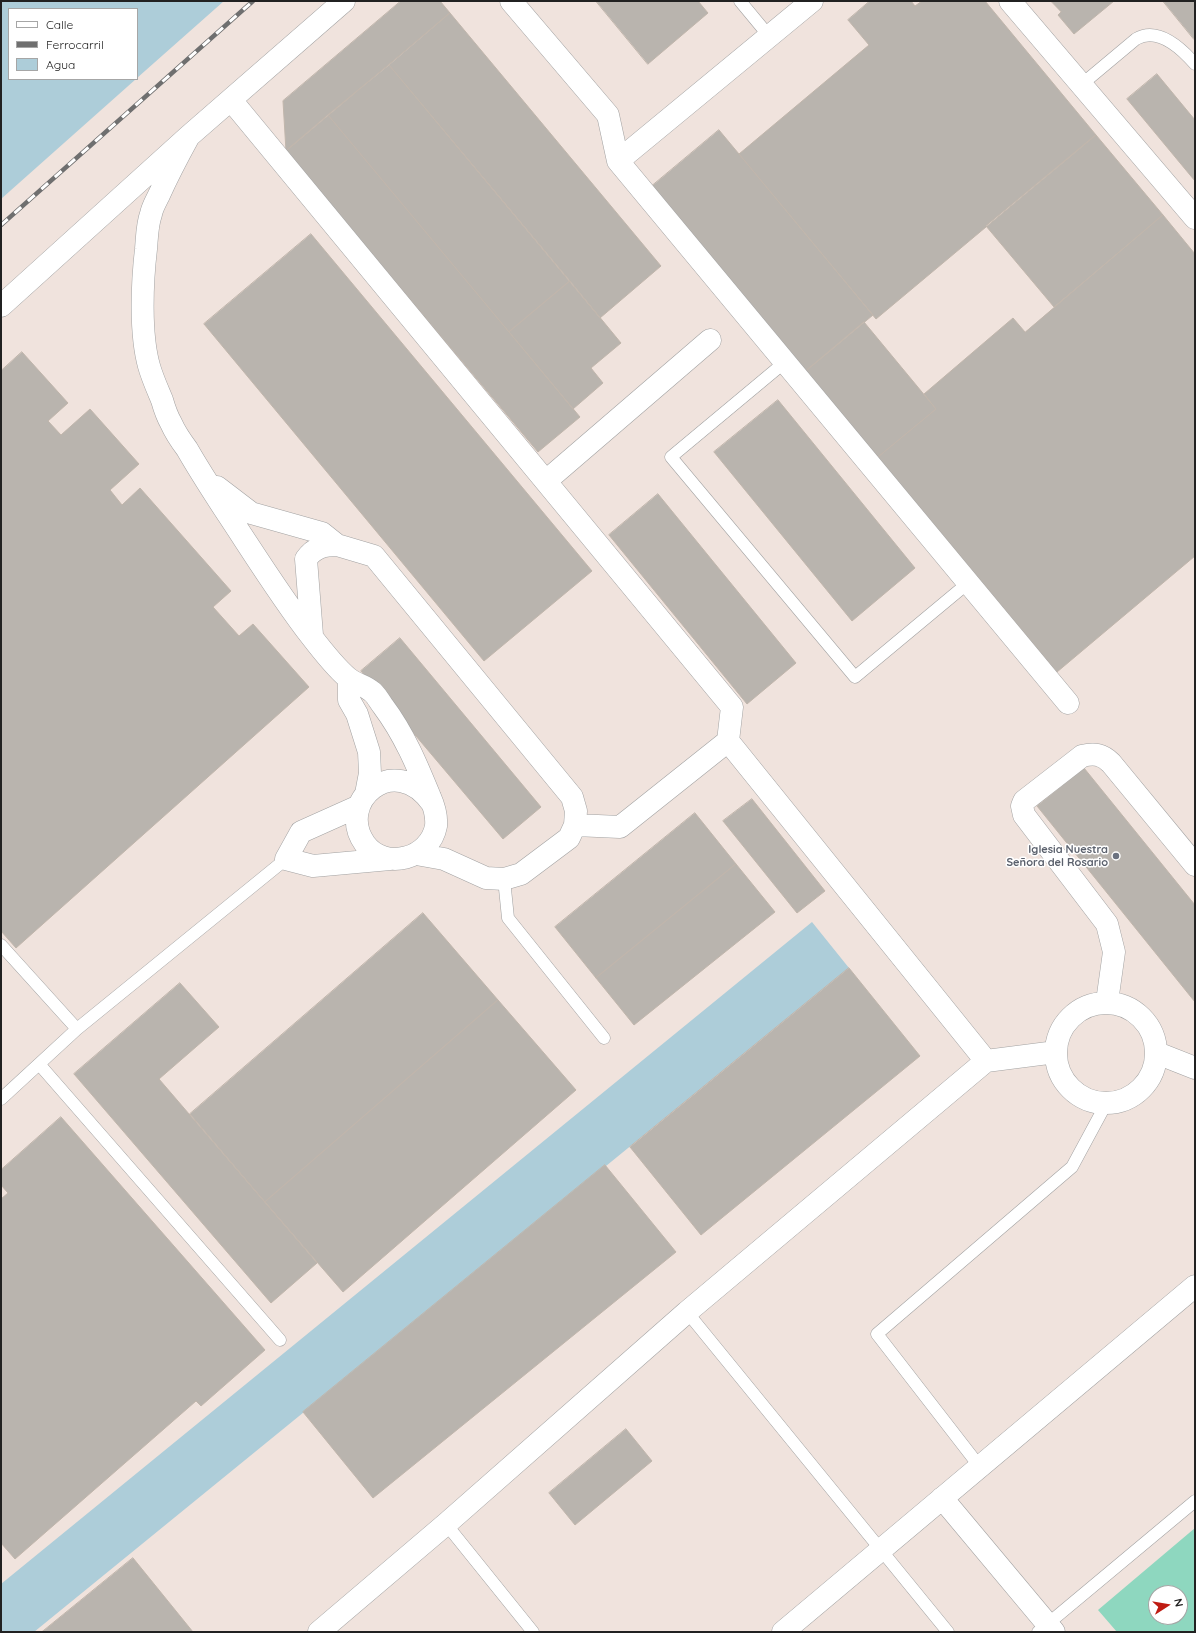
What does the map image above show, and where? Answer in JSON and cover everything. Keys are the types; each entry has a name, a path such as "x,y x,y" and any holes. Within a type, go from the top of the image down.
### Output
{"street":[{"path":"1,306 189,136 344,1"},
{"path":"511,1 608,115 618,161 1068,703"},
{"path":"618,161 812,1"},
{"path":"1010,1 1195,218"},
{"path":"231,100 732,707 728,741 620,827 575,825"},
{"path":"189,136 172,166 150,215 144,268 143,321 148,364 170,423 268,576 312,637 349,680 372,691 394,720 412,754 432,803 436,814 436,826 432,837 425,847 416,854 405,858 313,866 286,859 301,832 363,800 377,785 389,780 402,780 414,784 425,792 432,803"},
{"path":"546,481 710,340"},
{"path":"205,479 251,513 322,533 337,545"},
{"path":"312,637 306,559 319,547 328,545 337,545 374,556 564,785 572,797 576,811 575,825 569,838 521,874 504,879 486,878 444,859 416,854"},
{"path":"349,680 349,700 357,714 369,752 370,773 356,820 359,833 366,846 377,854 390,859"},
{"path":"728,741 986,1061"},
{"path":"1107,1002 1114,952 1107,924 1024,815 1022,806 1024,801 1082,756 1098,754 1105,757 1111,763 1195,866"},
{"path":"1107,1002 1126,1005 1143,1017 1154,1034 1157,1053 1153,1073 1142,1089 1125,1100 1106,1104 1086,1100 1070,1088 1059,1072 1056,1052 1059,1032 1071,1016 1088,1005 1107,1002"},
{"path":"319,1632 446,1524 687,1312 986,1061 1056,1052"},
{"path":"1157,1053 1195,1068"},
{"path":"783,1632 1195,1286"},
{"path":"942,1498 1046,1629"}],"lane":[{"path":"740,1 769,36"},
{"path":"1081,85 1142,35 1156,35 1170,42 1184,51 1195,64"},
{"path":"785,362 672,457 855,677 968,583"},
{"path":"1,1099 76,1029 286,859"},
{"path":"504,879 508,918 604,1038"},
{"path":"1,945 76,1029"},
{"path":"40,1064 280,1340"},
{"path":"980,1467 877,1334 1072,1167 1106,1104"},
{"path":"687,1312 948,1632"},
{"path":"1046,1629 1195,1501"},
{"path":"446,1524 533,1632"}],"shaded area":[{"path":"1,1 1195,1 1195,1632 1,1632"}],"green space":[{"path":"1195,1528 1195,1632 1117,1632 1098,1610"}],"water":[{"path":"1,1 224,1 138,77 138,8 8,8 8,80 135,80 1,199"},
{"path":"812,922 849,968 34,1632 1,1632 1,1584"}],"building":[{"path":"401,1 440,1 450,13 286,151 283,101"},
{"path":"596,1 698,1 708,13 648,64"},
{"path":"870,1 911,1 915,6 922,1 985,1 1096,135 876,319 739,154 869,45 848,20"},
{"path":"1051,1 1114,1 1074,34 1058,15 1061,12"},
{"path":"1163,1 1195,1 1194,39"},
{"path":"450,13 661,266 600,318 389,65"},
{"path":"389,65 570,281 509,332 328,115"},
{"path":"1157,74 1195,120 1195,181 1127,99"},
{"path":"328,115 580,417 538,452 286,151"},
{"path":"719,130 873,315 806,371 652,186"},
{"path":"1096,135 1163,215 1054,307 986,226"},
{"path":"1163,215 1195,254 1195,556 1057,672 878,457 936,409 924,394 1013,318 1025,332"},
{"path":"311,234 592,571 484,661 204,324"},
{"path":"570,281 621,343 591,368 603,383 573,409 509,332"},
{"path":"864,322 936,409 878,457 806,371"},
{"path":"22,352 68,403 48,421 61,435 90,409 139,464 110,490 122,505 140,488 231,591 213,607 239,636 253,624 309,687 16,948 1,931 1,371"},
{"path":"778,400 915,568 852,621 714,452"},
{"path":"658,494 796,663 747,704 609,535"},
{"path":"400,638 541,807 503,839 361,671"},
{"name":"Iglesia Nuestra Señora del Rosario","path":"1084,768 1195,905 1195,1002 1037,806"},
{"path":"752,799 825,891 797,913 723,821"},
{"path":"695,813 736,864 596,978 555,927"},
{"path":"736,864 775,912 634,1025 596,978"},
{"path":"423,913 498,1000 265,1202 190,1114"},
{"path":"849,968 920,1056 701,1235 630,1147"},
{"path":"180,983 219,1027 159,1079 317,1263 271,1303 74,1074"},
{"path":"498,1000 576,1090 343,1292 265,1202"},
{"path":"61,1117 265,1350 201,1406 196,1401 15,1559 1,1543 1,1199 8,1193 1,1185 1,1170"},
{"path":"605,1165 676,1252 373,1498 303,1412"},
{"path":"626,1429 652,1461 575,1525 549,1493"},
{"path":"133,1558 193,1632 42,1632"}],"railway":[{"path":"1,225 253,1"}],"place":[{"name":"Iglesia Nuestra Señora del Rosario","path":"1116,856"}]}
